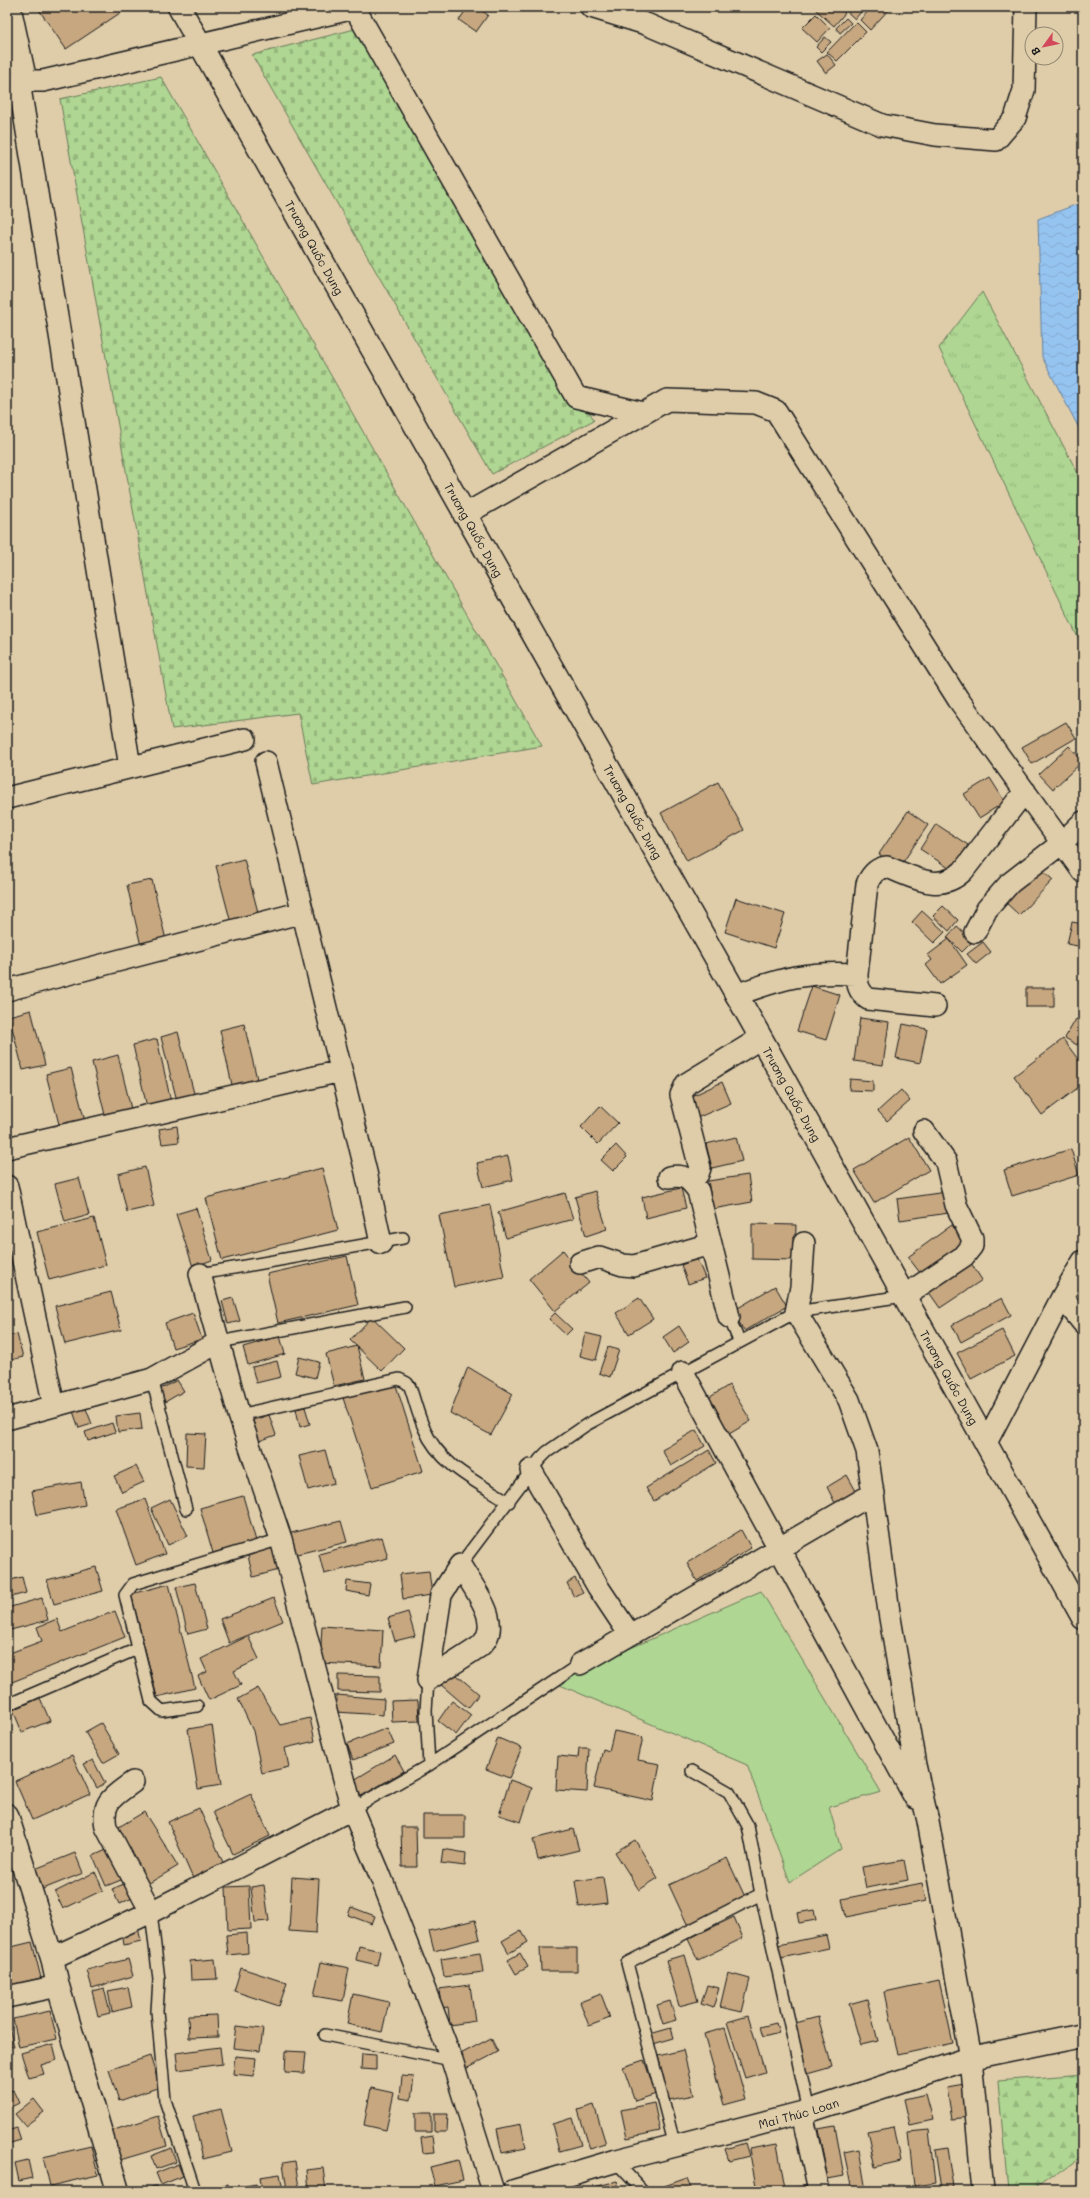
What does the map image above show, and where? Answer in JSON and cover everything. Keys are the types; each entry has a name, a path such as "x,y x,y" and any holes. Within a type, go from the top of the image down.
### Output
{"street":[{"path":"10,7 17,82 130,767"},
{"name":"Trương Quốc Dụng","path":"179,7 761,1038 1083,1618"},
{"path":"17,82 43,80 356,7 576,397 643,413"},
{"path":"591,7 646,24 882,125 935,135 996,140 1015,118 1024,90 1026,7"},
{"path":"464,514 667,400 756,403 776,411 958,699 1083,872"},
{"path":"7,798 245,739"},
{"path":"266,762 381,1243"},
{"path":"935,1006 868,998 861,994 858,987 857,974 866,892 871,875 882,867 887,867 934,883 942,884 951,880 963,871 1025,791"},
{"path":"975,932 990,905 1010,883 1062,843 1083,822"},
{"path":"7,990 303,912"},
{"path":"736,995 790,976 828,972 857,974"},
{"path":"691,1181 698,1174 700,1168 680,1095 682,1090 686,1084 761,1038"},
{"path":"7,1148 341,1071"},
{"path":"904,1296 964,1256 972,1246 972,1238 956,1205 946,1162 924,1131"},
{"path":"669,1178 683,1176 691,1181 698,1191 729,1317"},
{"path":"7,1186 54,1406"},
{"path":"804,1243 801,1287 796,1312 855,1412 867,1451 874,1493 889,1612 915,1765 928,1821 970,2058 983,2191"},
{"path":"580,1264 599,1257 624,1265 634,1266 710,1244"},
{"path":"986,1443 1062,1297 1083,1261"},
{"path":"200,1274 239,1415 281,1539 352,1809 380,1876 452,2060 493,2191"},
{"path":"1062,1297 1083,1323"},
{"path":"7,1420 152,1379 219,1342"},
{"path":"683,1372 928,1821"},
{"path":"532,1470 598,1587 630,1635"},
{"path":"580,1664 874,1493"},
{"path":"460,1565 489,1617 490,1634 479,1647 428,1680 441,1594 460,1565"},
{"path":"133,1782 108,1802 104,1809 104,1816 106,1827 151,1912"},
{"path":"52,1958 151,1912 352,1809"},
{"path":"7,1815 52,1958 58,1986 118,2191"},
{"path":"7,1997 58,1986"},
{"name":"Mai Thúc Loan","path":"514,2191 615,2161 805,2112 970,2058 1083,2035"},
{"path":"805,2112 819,2191"}],"lane":[{"path":"200,1274 403,1238"},
{"path":"460,1565 547,1452 586,1425 739,1341 796,1312 904,1296"},
{"path":"219,1342 405,1307"},
{"path":"729,1317 739,1341"},
{"path":"152,1379 186,1509"},
{"path":"239,1415 398,1379 407,1383 410,1387 424,1428 443,1457 459,1471 509,1502"},
{"path":"197,1706 162,1711 151,1700 137,1649 125,1595 133,1584 281,1539"},
{"path":"7,1705 137,1649"},
{"path":"352,1809 429,1765 580,1664"},
{"path":"428,1680 426,1711 429,1765"},
{"path":"692,1771 730,1792 748,1826 760,1894 805,2112"},
{"path":"675,2146 627,1963 760,1894"},
{"path":"151,1912 159,1980 157,2011 165,2100 196,2191"},
{"path":"325,2035 452,2060"},
{"path":"615,2161 643,2191"}],"green space":[{"path":"371,25 594,420 492,474 252,55"},
{"path":"161,77 542,746 313,785 298,713 172,729 60,99"},
{"path":"982,292 1083,483 1083,648 939,348"},
{"path":"761,1591 881,1792 829,1807 841,1849 790,1882 747,1765 553,1682"},
{"path":"1083,2074 1083,2155 1034,2191 1008,2191 998,2081"}],"water":[{"path":"1083,202 1083,331 1080,335 1083,343 1083,436 1042,357 1038,219"}],"building":[{"path":"37,7 124,7 126,9 66,49"},
{"path":"468,7 477,7 488,15 476,32 459,20"},
{"path":"817,7 838,7 845,13 834,26 815,9"},
{"path":"842,7 865,7 855,19"},
{"path":"872,7 891,7 870,30 860,20"},
{"path":"816,14 830,28 817,42 802,28"},
{"path":"846,18 851,23 840,33 836,28"},
{"path":"856,22 866,32 837,61 827,52"},
{"path":"825,37 831,42 821,52 816,47"},
{"path":"827,54 836,65 826,73 817,61"},
{"path":"1066,722 1076,738 1032,764 1022,747"},
{"path":"1069,746 1083,761 1053,789 1039,774"},
{"path":"990,778 1005,802 979,818 964,794"},
{"path":"718,782 744,830 687,861 661,813"},
{"path":"908,811 928,825 899,868 879,854"},
{"path":"936,824 968,845 952,870 920,849"},
{"path":"244,859 259,916 231,923 216,866"},
{"path":"1036,864 1053,880 1019,915 1002,899"},
{"path":"152,880 166,940 141,946 127,885"},
{"path":"736,898 785,914 774,948 725,932"},
{"path":"943,906 958,920 949,931 933,916"},
{"path":"922,911 945,932 934,943 912,922"},
{"path":"1072,922 1083,924 1083,947 1067,944"},
{"path":"957,926 973,941 962,952 947,937"},
{"path":"949,939 967,965 940,984 926,965 932,960 928,955"},
{"path":"983,942 991,952 976,964 967,954"},
{"path":"812,986 840,995 826,1040 797,1031"},
{"path":"1026,988 1054,988 1054,1007 1026,1007"},
{"path":"31,1010 45,1065 23,1070 9,1016"},
{"path":"860,1018 889,1022 883,1065 854,1061"},
{"path":"1076,1019 1083,1023 1083,1035 1077,1045 1065,1038"},
{"path":"244,1024 257,1079 232,1085 220,1030"},
{"path":"903,1024 927,1029 920,1063 896,1058"},
{"path":"178,1032 195,1097 177,1101 161,1037"},
{"path":"157,1039 171,1102 147,1107 133,1045"},
{"path":"1063,1039 1083,1066 1083,1084 1042,1115 1014,1076"},
{"path":"118,1055 132,1113 106,1119 92,1062"},
{"path":"71,1068 85,1121 60,1128 46,1074"},
{"path":"850,1079 873,1081 873,1091 849,1090"},
{"path":"722,1082 731,1103 697,1118 688,1098"},
{"path":"901,1090 910,1101 887,1121 878,1111"},
{"path":"600,1106 618,1123 598,1144 581,1127"},
{"path":"177,1126 179,1142 162,1144 159,1129"},
{"path":"736,1137 742,1161 712,1168 706,1144"},
{"path":"909,1137 929,1170 874,1203 854,1170"},
{"path":"616,1145 627,1157 613,1171 601,1160"},
{"path":"1071,1149 1079,1175 1012,1196 1004,1170"},
{"path":"508,1156 513,1180 483,1187 477,1163"},
{"path":"145,1167 154,1206 127,1212 118,1174"},
{"path":"322,1168 338,1230 222,1260 206,1198"},
{"path":"748,1175 752,1202 713,1209 708,1181"},
{"path":"79,1178 89,1215 65,1222 55,1184"},
{"path":"681,1188 686,1208 646,1218 642,1197"},
{"path":"595,1191 607,1229 586,1236 575,1197"},
{"path":"946,1192 949,1213 900,1220 897,1199"},
{"path":"565,1193 573,1219 506,1238 498,1212"},
{"path":"490,1205 504,1277 454,1287 439,1215"},
{"path":"196,1208 212,1260 193,1267 176,1214"},
{"path":"94,1218 106,1265 49,1280 37,1232"},
{"path":"752,1224 796,1225 795,1260 752,1259"},
{"path":"952,1225 967,1246 924,1278 908,1257"},
{"path":"563,1250 589,1283 555,1311 529,1279"},
{"path":"347,1256 358,1305 278,1323 267,1274"},
{"path":"697,1259 705,1278 688,1284 681,1265"},
{"path":"969,1260 982,1280 940,1308 926,1288"},
{"path":"775,1286 787,1306 744,1331 733,1311"},
{"path":"111,1292 121,1330 65,1344 55,1306"},
{"path":"233,1298 240,1321 228,1324 222,1301"},
{"path":"639,1298 653,1319 629,1334 616,1313"},
{"path":"1002,1298 1011,1315 961,1342 952,1325"},
{"path":"193,1313 202,1339 173,1348 165,1323"},
{"path":"555,1313 572,1329 566,1335 549,1319"},
{"path":"372,1317 404,1348 382,1371 350,1340"},
{"path":"679,1326 689,1342 673,1353 663,1337"},
{"path":"1002,1330 1015,1356 971,1379 957,1353"},
{"path":"585,1333 602,1337 596,1360 580,1356"},
{"path":"17,1334 23,1357 7,1361 7,1336"},
{"path":"280,1336 285,1354 248,1365 243,1347"},
{"path":"357,1346 365,1379 334,1386 326,1354"},
{"path":"608,1347 619,1350 610,1377 599,1373"},
{"path":"299,1357 319,1362 315,1378 295,1373"},
{"path":"277,1361 281,1377 256,1383 252,1367"},
{"path":"468,1367 513,1394 491,1435 450,1413"},
{"path":"177,1380 184,1391 165,1402 159,1390"},
{"path":"395,1382 423,1471 372,1487 343,1398"},
{"path":"729,1385 751,1421 729,1434 707,1399"},
{"path":"83,1401 92,1424 79,1428 71,1406"},
{"path":"305,1407 310,1424 300,1427 296,1409"},
{"path":"140,1413 142,1429 118,1432 116,1416"},
{"path":"269,1415 276,1435 259,1441 253,1420"},
{"path":"112,1423 115,1432 88,1441 85,1432"},
{"path":"696,1430 705,1446 671,1466 662,1450"},
{"path":"187,1433 206,1434 204,1467 186,1466"},
{"path":"325,1450 334,1483 308,1490 299,1456"},
{"path":"709,1450 716,1463 654,1501 646,1488"},
{"path":"136,1466 144,1482 122,1492 114,1476"},
{"path":"847,1475 856,1491 835,1503 827,1487"},
{"path":"81,1482 85,1505 37,1515 32,1491"},
{"path":"243,1496 256,1541 213,1553 200,1508"},
{"path":"145,1499 165,1554 136,1565 116,1509"},
{"path":"170,1499 188,1536 168,1545 151,1508"},
{"path":"341,1521 347,1542 293,1555 287,1534"},
{"path":"741,1530 751,1548 697,1581 687,1563"},
{"path":"382,1537 388,1558 324,1574 319,1554"},
{"path":"272,1546 279,1570 253,1577 247,1552"},
{"path":"96,1567 103,1591 54,1604 47,1580"},
{"path":"429,1571 432,1595 403,1599 400,1574"},
{"path":"22,1577 26,1593 7,1598 7,1581"},
{"path":"575,1578 583,1592 574,1597 567,1583"},
{"path":"347,1581 370,1584 368,1595 346,1591"},
{"path":"195,1583 207,1629 188,1634 176,1587"},
{"path":"169,1584 195,1688 157,1697 131,1594"},
{"path":"42,1598 48,1620 7,1631 7,1608"},
{"path":"274,1598 283,1621 229,1643 220,1619"},
{"path":"115,1611 125,1637 7,1684 7,1654 42,1641 37,1627 57,1619 62,1632"},
{"path":"408,1612 415,1636 395,1641 388,1618"},
{"path":"322,1626 383,1630 381,1666 320,1663"},
{"path":"248,1636 259,1659 234,1671 241,1685 209,1700 198,1676 207,1672 201,1659"},
{"path":"451,1670 479,1694 468,1708 440,1684"},
{"path":"338,1675 380,1676 380,1692 338,1691"},
{"path":"258,1688 280,1725 310,1718 315,1741 285,1748 289,1767 262,1773 253,1731 238,1699"},
{"path":"337,1695 384,1699 383,1715 336,1712"},
{"path":"40,1698 50,1721 22,1732 13,1710"},
{"path":"418,1700 419,1721 392,1722 391,1701"},
{"path":"452,1701 471,1715 456,1735 438,1721"},
{"path":"101,1723 119,1754 103,1763 85,1732"},
{"path":"212,1725 221,1785 198,1789 188,1729"},
{"path":"387,1728 394,1744 353,1760 347,1744"},
{"path":"614,1731 643,1737 638,1760 660,1764 653,1801 594,1788 603,1749 609,1751"},
{"path":"498,1738 522,1748 509,1778 486,1769"},
{"path":"579,1748 589,1748 587,1792 556,1790 558,1756 578,1758"},
{"path":"72,1755 90,1794 32,1820 15,1781"},
{"path":"395,1755 404,1771 358,1798 349,1783"},
{"path":"93,1760 105,1783 97,1788 84,1764"},
{"path":"510,1780 532,1788 521,1822 499,1815"},
{"path":"251,1794 270,1836 233,1854 213,1812"},
{"path":"199,1808 225,1867 194,1881 168,1822"},
{"path":"144,1812 178,1866 146,1885 112,1831"},
{"path":"423,1815 465,1815 465,1838 423,1838"},
{"path":"401,1827 416,1827 417,1867 402,1867"},
{"path":"573,1829 579,1850 538,1860 533,1839"},
{"path":"635,1840 658,1878 639,1890 615,1852"},
{"path":"113,1847 126,1878 106,1886 93,1856"},
{"path":"443,1849 466,1853 465,1866 441,1863"},
{"path":"75,1853 83,1873 43,1889 35,1869"},
{"path":"727,1858 746,1899 688,1926 669,1885"},
{"path":"904,1860 908,1880 866,1888 862,1867"},
{"path":"95,1872 103,1890 63,1909 55,1892"},
{"path":"292,1877 319,1879 316,1933 289,1931"},
{"path":"603,1877 607,1903 579,1907 575,1881"},
{"path":"131,1881 137,1896 119,1904 112,1889"},
{"path":"922,1883 926,1901 846,1917 842,1899"},
{"path":"264,1885 269,1921 255,1922 251,1887"},
{"path":"249,1886 251,1929 228,1930 226,1887"},
{"path":"351,1907 375,1916 372,1924 348,1915"},
{"path":"814,1910 816,1920 799,1923 797,1913"},
{"path":"734,1917 743,1938 698,1960 688,1939"},
{"path":"475,1920 480,1939 434,1951 429,1931"},
{"path":"138,1928 141,1941 124,1945 122,1932"},
{"path":"521,1930 528,1942 509,1953 502,1941"},
{"path":"247,1933 248,1953 228,1955 226,1935"},
{"path":"826,1935 829,1948 781,1958 778,1945"},
{"path":"32,1942 41,1978 7,1986 7,1948"},
{"path":"359,1946 380,1951 377,1965 356,1960"},
{"path":"540,1948 577,1948 577,1971 541,1971"},
{"path":"480,1953 483,1972 444,1977 441,1959"},
{"path":"520,1953 528,1967 516,1974 508,1960"},
{"path":"685,1955 698,2001 679,2006 666,1960"},
{"path":"128,1959 133,1976 92,1988 87,1970"},
{"path":"215,1959 217,1979 191,1980 190,1961"},
{"path":"321,1962 349,1968 343,2001 314,1996"},
{"path":"241,1968 287,1983 279,2006 234,1991"},
{"path":"728,1973 750,1979 742,2012 720,2007"},
{"path":"939,1980 953,2043 898,2055 885,1992"},
{"path":"470,1985 475,2021 450,2025 448,2007 441,2008 439,1989"},
{"path":"707,1985 719,1988 713,2008 701,2004"},
{"path":"128,1987 132,2007 112,2012 108,1991"},
{"path":"104,1988 110,2013 98,2016 92,1991"},
{"path":"353,1994 389,2002 382,2032 347,2024"},
{"path":"601,1994 610,2018 589,2026 580,2002"},
{"path":"867,1999 878,2041 861,2045 849,2004"},
{"path":"670,2001 676,2020 663,2024 657,2005"},
{"path":"50,2011 57,2039 19,2047 13,2019"},
{"path":"217,2015 218,2037 189,2038 188,2016"},
{"path":"748,2016 765,2072 745,2078 727,2022"},
{"path":"818,2017 832,2067 807,2074 792,2024"},
{"path":"776,2023 779,2033 763,2037 760,2027"},
{"path":"236,2026 263,2029 260,2051 233,2048"},
{"path":"9,2028 14,2046 7,2048 7,2029"},
{"path":"671,2028 674,2038 653,2044 650,2034"},
{"path":"725,2028 746,2099 724,2105 704,2034"},
{"path":"491,2038 498,2052 460,2072 453,2058"},
{"path":"53,2044 57,2060 41,2065 44,2074 29,2078 21,2053"},
{"path":"220,2047 222,2064 178,2070 176,2053"},
{"path":"683,2050 694,2095 669,2100 658,2056"},
{"path":"286,2051 306,2052 304,2073 285,2072"},
{"path":"362,2054 376,2055 376,2070 361,2069"},
{"path":"150,2056 160,2087 119,2101 109,2070"},
{"path":"235,2056 256,2058 254,2076 233,2074"},
{"path":"644,2060 656,2094 635,2101 623,2067"},
{"path":"402,2076 414,2077 411,2100 400,2098"},
{"path":"964,2085 969,2117 952,2119 947,2088"},
{"path":"371,2088 394,2093 386,2130 364,2125"},
{"path":"13,2090 19,2103 7,2109 7,2092"},
{"path":"926,2094 933,2120 910,2125 904,2099"},
{"path":"34,2099 44,2112 25,2126 15,2114"},
{"path":"654,2103 660,2131 627,2138 621,2110"},
{"path":"594,2105 606,2144 590,2149 578,2110"},
{"path":"221,2109 232,2152 203,2159 193,2116"},
{"path":"415,2113 431,2113 431,2132 415,2132"},
{"path":"434,2114 448,2114 447,2131 434,2131"},
{"path":"158,2116 167,2146 120,2160 111,2131"},
{"path":"573,2118 581,2145 559,2151 552,2124"},
{"path":"521,2124 526,2148 502,2153 497,2129"},
{"path":"835,2126 844,2176 828,2179 818,2129"},
{"path":"894,2126 901,2161 875,2167 867,2131"},
{"path":"17,2128 21,2140 7,2144 7,2131"},
{"path":"929,2130 935,2183 914,2186 908,2132"},
{"path":"433,2136 435,2152 423,2153 421,2138"},
{"path":"745,2143 749,2156 729,2161 725,2149"},
{"path":"777,2144 785,2189 810,2185 811,2191 757,2191 749,2149"},
{"path":"91,2146 98,2175 50,2186 43,2157"},
{"path":"171,2148 176,2162 156,2169 151,2156"},
{"path":"947,2148 953,2188 941,2190 935,2150"},
{"path":"859,2149 866,2191 852,2191 844,2152"},
{"path":"28,2160 32,2178 19,2181 15,2163"},
{"path":"458,2160 463,2180 435,2186 430,2167"},
{"path":"295,2161 299,2188 287,2190 283,2163"},
{"path":"178,2164 183,2176 161,2185 156,2173"},
{"path":"323,2168 326,2191 309,2191 307,2170"},
{"path":"280,2174 283,2191 262,2191 260,2177"},
{"path":"687,2178 692,2191 657,2191 656,2189"},
{"path":"617,2181 620,2191 588,2191 587,2189"},
{"path":"228,2184 230,2191 205,2191 205,2189"},
{"path":"256,2184 258,2191 240,2191 240,2187"},
{"path":"156,2186 157,2191 134,2191"}]}
